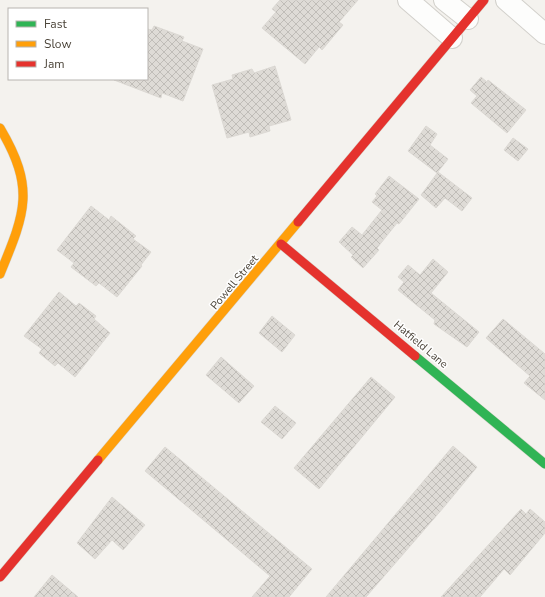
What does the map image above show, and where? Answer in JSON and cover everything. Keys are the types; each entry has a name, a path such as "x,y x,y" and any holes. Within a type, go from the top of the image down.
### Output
{"street":[{"path":"408,0 452,38"},
{"path":"444,0 468,19"},
{"name":"Powell Street","path":"0,577 484,0"},
{"path":"506,0 545,34"},
{"path":"0,128 12,149 20,171 24,189 23,206 18,224 0,274"},
{"name":"Hatfield Lane","path":"280,244 545,464"}],"building":[{"path":"280,0 358,0 339,22 343,25 322,50 319,47 305,64 262,28 276,12 272,9"},
{"path":"154,26 184,37 182,41 203,49 183,101 162,93 161,98 114,80 148,80 148,29 152,30"},
{"path":"275,66 291,120 269,126 270,131 250,137 249,132 227,138 212,85 233,79 232,75 252,69 254,73"},
{"path":"481,77 487,82 488,80 526,110 507,133 471,103 477,96 470,90"},
{"path":"426,126 437,134 430,145 448,159 437,173 408,151"},
{"path":"513,138 528,149 518,161 504,150"},
{"path":"438,172 472,198 462,211 445,198 436,208 421,195"},
{"path":"389,176 419,199 399,224 397,223 377,248 379,250 363,268 351,257 353,255 339,242 352,227 362,235 382,210 372,202 377,196 375,194"},
{"path":"91,206 109,220 111,216 136,236 133,239 151,252 141,265 142,266 117,297 99,283 96,286 71,267 74,263 57,250"},
{"path":"433,259 448,272 431,293 479,332 467,347 434,324 435,320 398,290 404,282 398,277 408,265 420,275"},
{"path":"59,292 76,306 79,303 96,316 94,319 110,333 75,377 58,363 55,366 39,353 42,349 24,336"},
{"path":"272,316 295,335 282,352 259,333"},
{"path":"503,319 545,354 545,400 524,383 530,376 486,338"},
{"path":"221,357 254,386 239,403 206,375"},
{"path":"371,377 395,397 319,489 294,468"},
{"path":"275,406 296,423 282,439 261,422"},
{"path":"453,446 477,467 444,507 366,597 326,597"},
{"path":"165,447 312,569 289,597 252,597 270,576 145,471"},
{"path":"112,497 145,525 123,550 112,540 95,559 77,543"},
{"path":"521,509 526,514 530,509 545,522 545,533 510,575 504,569 480,597 441,597"},
{"path":"52,575 78,597 34,597"}],"traffic: fast":[{"path":"415,356 545,464"}],"traffic: slow":[{"path":"0,128 19,168 23,201 16,234 0,274"},
{"path":"98,460 298,222"}],"traffic: jam":[{"path":"298,222 484,0"},
{"path":"281,244 415,356"},
{"path":"0,577 98,460"}]}
